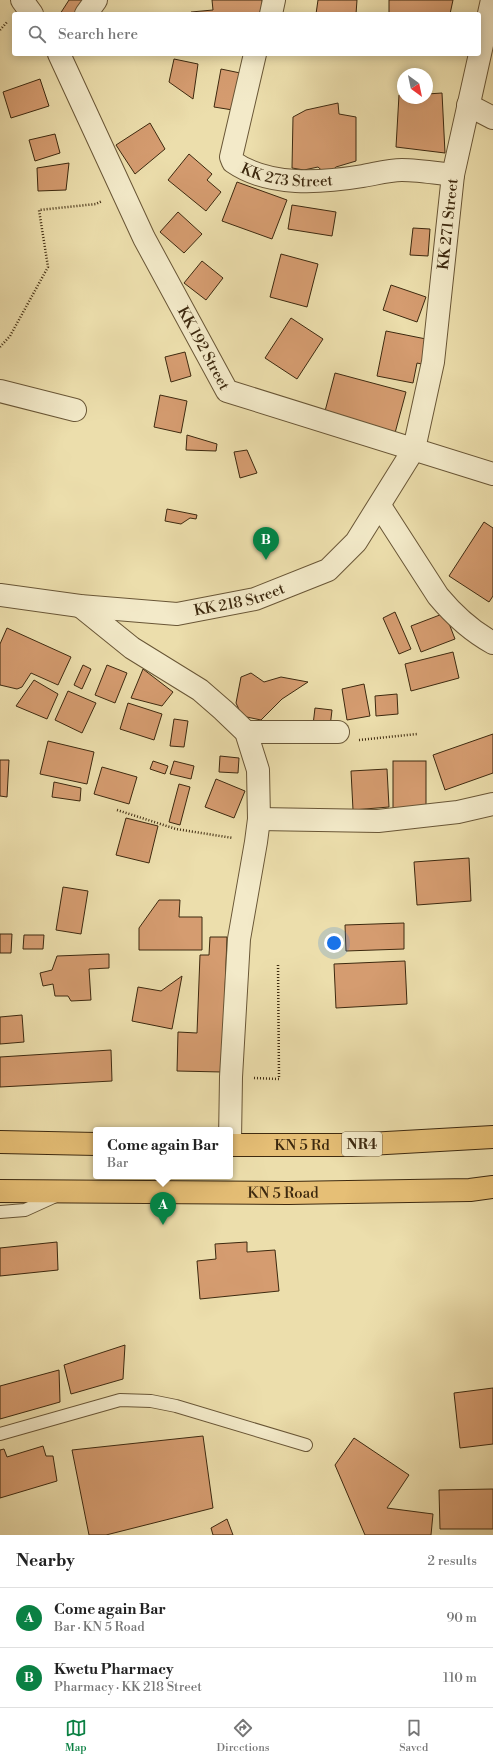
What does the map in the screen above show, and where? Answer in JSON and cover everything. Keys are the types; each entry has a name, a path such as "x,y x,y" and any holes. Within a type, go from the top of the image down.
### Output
{"highway":[{"name":"KN 5 Rd","path":"233,1145 351,1145 493,1137"},
{"path":"0,1142 93,1144"},
{"name":"KN 5 Road","path":"0,1191 66,1190 288,1193 470,1190 493,1186"}],"street":[{"path":"22,0 31,12"},
{"path":"87,12 96,0"},
{"path":"271,12 274,0"},
{"name":"KK 271 Street","path":"481,48 492,0"},
{"name":"KK 192 Street","path":"61,56 144,238 227,391 493,474"},
{"name":"KK 273 Street","path":"255,56 232,157 233,162 236,164 253,173 285,180 307,181 345,179 401,170 453,175"},
{"name":"KK 271 Street","path":"414,449 433,362 453,175 479,56"},
{"path":"468,105 493,118"},
{"path":"0,391 76,410"},
{"name":"KK 218 Street","path":"0,595 80,606 177,614 255,599 328,570 356,542 380,506 414,449"},
{"path":"380,506 438,596 448,608 484,638 493,643"},
{"path":"80,606 132,648 200,690 246,732 258,770 259,819 239,939 231,1077 230,1127"},
{"path":"246,732 338,732"},
{"path":"259,819 378,821 458,812 493,804"}],"lane":[{"path":"0,1212 25,1210 66,1190"},
{"path":"0,1434 120,1400 151,1401 176,1406 306,1445"}],"path":[{"path":"0,348 10,336 48,267 39,210 96,204 122,191"},
{"path":"338,732 356,740 417,734"},
{"path":"117,810 176,829 256,842"},
{"path":"231,1077 279,1079 278,963"}],"building":[{"path":"69,0 84,0 76,12 61,12"},
{"path":"212,0 262,0 263,12 191,12 213,10"},
{"path":"318,0 357,0 356,12 316,12"},
{"path":"389,0 453,0 450,12 389,12"},
{"path":"174,59 198,64 193,99 169,82"},
{"path":"221,69 245,74 239,111 214,107"},
{"path":"40,79 49,106 11,118 3,92"},
{"path":"442,93 445,153 396,147 398,104 433,104 433,94"},
{"path":"338,103 339,114 356,117 356,161 336,167 327,175 318,167 304,170 292,168 293,117 306,110"},
{"path":"150,123 165,149 135,174 116,145"},
{"path":"55,134 60,153 35,161 29,140"},
{"path":"189,154 212,174 207,180 221,192 206,211 168,180"},
{"path":"69,163 66,190 38,191 37,168"},
{"path":"237,182 287,200 272,239 222,221"},
{"path":"292,205 336,212 332,236 288,229"},
{"path":"178,212 202,234 184,253 160,232"},
{"path":"413,228 430,229 428,256 410,255"},
{"path":"281,254 318,264 307,307 270,297"},
{"path":"202,261 223,278 206,300 184,283"},
{"path":"391,285 426,297 417,322 383,310"},
{"path":"291,318 323,339 297,379 265,358"},
{"path":"386,331 431,340 426,365 417,363 413,383 377,376"},
{"path":"185,352 191,376 171,382 165,357"},
{"path":"335,373 406,392 395,433 324,415"},
{"path":"160,395 187,401 181,433 154,427"},
{"path":"187,435 217,444 216,451 186,450"},
{"path":"247,450 257,473 240,478 234,452"},
{"path":"167,509 197,515 196,519 190,518 181,524 165,521"},
{"path":"484,522 493,528 493,596 489,602 449,576"},
{"path":"395,612 411,649 399,654 383,618"},
{"path":"445,613 455,639 421,652 411,626"},
{"path":"7,628 71,657 58,685 31,673 22,687 17,689 0,685 0,644"},
{"path":"453,652 459,678 411,691 405,664"},
{"path":"83,665 91,669 82,689 74,685"},
{"path":"107,665 127,673 115,703 95,695"},
{"path":"143,669 173,692 162,706 131,698"},
{"path":"251,673 264,682 281,677 308,682 282,699 261,720 242,716 236,703 241,677"},
{"path":"34,680 58,694 47,719 16,706"},
{"path":"364,684 370,716 347,720 342,689"},
{"path":"68,691 96,703 82,733 55,720"},
{"path":"397,694 398,714 376,716 375,696"},
{"path":"128,703 162,714 154,740 120,729"},
{"path":"315,708 332,710 330,727 313,725"},
{"path":"174,719 188,721 184,747 170,746"},
{"path":"493,734 493,773 445,790 433,755"},
{"path":"48,741 94,752 87,784 40,774"},
{"path":"220,756 239,758 238,773 219,772"},
{"path":"0,760 9,760 7,797 0,796"},
{"path":"153,761 168,766 165,774 150,769"},
{"path":"174,761 194,766 191,779 170,774"},
{"path":"393,761 426,761 426,810 393,810"},
{"path":"102,767 137,777 129,804 94,794"},
{"path":"387,769 389,807 353,810 351,771"},
{"path":"216,779 245,791 234,818 205,807"},
{"path":"54,782 81,788 80,801 52,797"},
{"path":"179,784 190,787 180,825 169,822"},
{"path":"126,818 158,826 149,863 116,855"},
{"path":"469,858 471,901 417,905 414,862"},
{"path":"63,887 88,891 81,934 56,930"},
{"path":"159,900 180,900 179,917 202,917 202,950 139,950 139,928"},
{"path":"404,923 404,949 346,951 345,925"},
{"path":"0,934 12,934 11,953 0,953"},
{"path":"24,935 44,935 43,949 23,949"},
{"path":"210,937 227,937 222,1072 177,1071 178,1032 197,1033 200,955 209,955"},
{"path":"109,954 109,968 89,969 91,1000 71,1001 68,996 55,996 53,984 43,986 40,973 52,970 57,956"},
{"path":"405,961 407,1004 336,1008 334,964"},
{"path":"182,976 172,1029 132,1021 138,987 161,991"},
{"path":"22,1015 24,1042 0,1044 0,1017"},
{"path":"111,1050 112,1081 0,1087 0,1057"},
{"path":"57,1242 58,1270 0,1276 0,1248"},
{"path":"247,1242 247,1252 275,1250 279,1291 200,1299 197,1261 216,1259 215,1244"},
{"path":"125,1345 123,1379 71,1394 64,1365"},
{"path":"59,1370 60,1402 0,1419 0,1386"},
{"path":"493,1388 493,1444 460,1448 454,1393"},
{"path":"203,1436 213,1508 106,1535 89,1535 72,1450"},
{"path":"354,1438 409,1475 387,1508 433,1514 431,1535 365,1535 335,1465"},
{"path":"43,1446 46,1456 53,1456 57,1481 0,1498 0,1450 4,1449 7,1457"},
{"path":"493,1489 493,1529 440,1529 439,1490"},
{"path":"227,1519 233,1535 213,1535 211,1528"}],"place":[{"name":"Kwetu Pharmacy","path":"266,560"},
{"name":"Come again Bar","path":"163,1225"}]}
